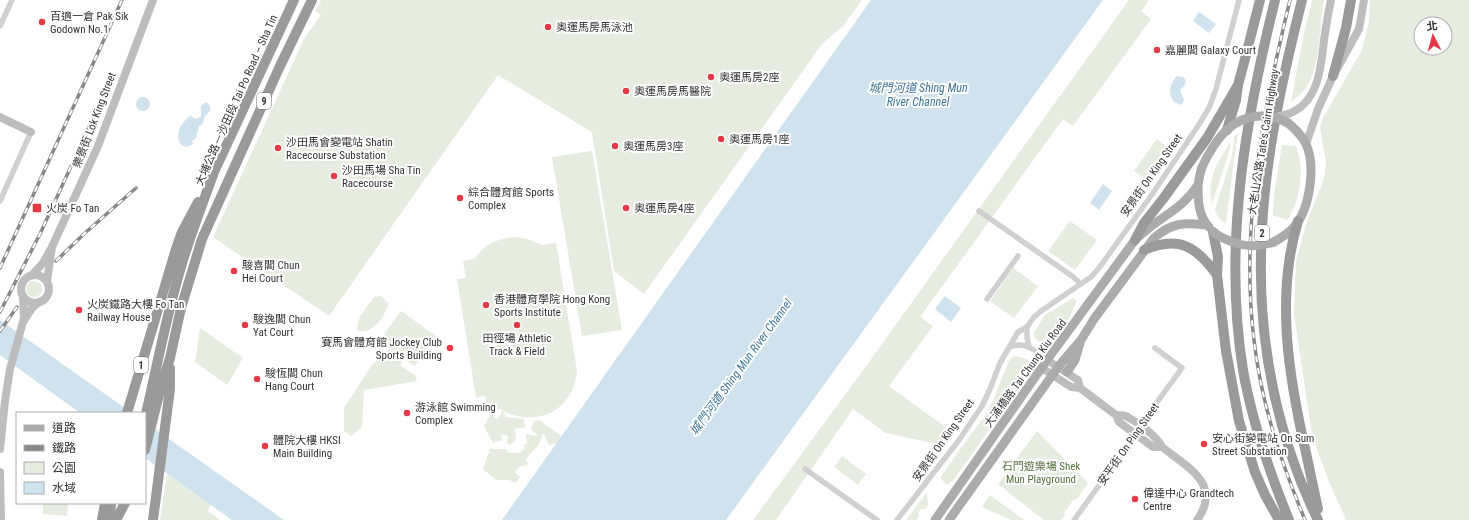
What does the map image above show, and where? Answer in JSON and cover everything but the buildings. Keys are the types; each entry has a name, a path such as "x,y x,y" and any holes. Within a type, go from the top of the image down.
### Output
{"highway":[{"name":"大埔公路－沙田段 Tai Po Road – Sha Tin","path":"146,440 148,419 172,298 181,265 214,172 294,0"},
{"name":"大埔公路－沙田段 Tai Po Road – Sha Tin","path":"148,419 161,387 170,358 181,308 202,239 277,73 312,0"},
{"path":"1227,130 1230,106 1238,85 1260,0"},
{"name":"大老山公路 Tate's Cairn Highway","path":"1275,0 1254,96 1243,159 1236,232 1235,285 1241,353 1251,407 1267,465 1288,520"},
{"name":"大老山公路 Tate's Cairn Highway","path":"1302,0 1284,76 1268,171 1262,234 1262,294 1266,348 1277,403 1290,452 1318,520"},
{"path":"1333,76 1348,19 1351,0"},
{"path":"1135,240 1144,223 1154,218 1163,199 1230,106"},
{"name":"1","path":"127,410 182,232 214,172"},
{"path":"1298,222 1291,254 1287,284 1286,320 1288,349 1296,411 1321,520"},
{"path":"1209,228 1218,253 1219,262 1217,275 1227,358 1239,420 1255,472 1265,496 1279,520"},
{"path":"1144,250 1166,244 1186,246 1200,254 1217,275"},
{"path":"153,520 170,389 170,358"},
{"path":"103,520 105,504"},
{"path":"103,520 111,504"},
{"path":"110,520 112,504"},
{"path":"116,520 124,504"}],"main road":[{"path":"949,520 1052,375 1081,340 1094,318 1154,238 1163,231 1180,223 1193,223 1209,228 1226,240 1242,246 1259,246 1274,242 1288,233 1298,222 1305,207 1310,186 1309,156 1306,144 1288,118 1276,118 1266,115 1245,119 1227,130 1202,169 1198,185 1200,210 1209,228"},
{"path":"1154,218 1183,204 1198,185"},
{"name":"大涌橋路 Tai Chung Kiu Road","path":"935,520 1135,240"},
{"path":"1067,372 1075,360 1081,340"}],"street":[{"path":"0,26 12,0"},
{"name":"樂景街 Lok King Street","path":"32,275 43,263 52,246 98,146 153,0"},
{"name":"安景街 On King Street","path":"897,520 951,452 982,406 1000,363 1018,332 1027,327 1034,317 1041,311 1091,277 1115,247 1165,175 1209,108 1216,89 1239,0"},
{"path":"1288,118 1306,102 1320,74 1331,0"},
{"path":"1306,144 1318,109 1333,76 1359,29 1364,0"},
{"path":"0,117 31,132 0,201"},
{"path":"979,211 1072,276 1081,284"},
{"name":"樂景街 Lok King Street","path":"47,281 52,246"},
{"path":"987,299 1018,256"},
{"path":"0,449 10,369 23,322 23,297 21,292 22,283 28,276 41,276 47,281 49,286 48,294 43,300 32,308 23,322"},
{"path":"23,297 30,302 39,302"},
{"path":"1027,327 1026,338 1029,346 1045,364 1052,375 1071,387 1080,388 1116,415 1119,422 1136,435 1153,447 1162,448 1198,475 1204,484 1205,501 1197,520"},
{"path":"1009,347 1015,345 1029,346"},
{"name":"安平街 On Ping Street","path":"1074,520 1136,435 1152,409 1182,368 1155,348"},
{"path":"1045,364 1058,367 1067,372 1078,380 1080,388"},
{"path":"1116,415 1124,415 1141,426 1159,440 1162,448"},
{"path":"805,468 877,520"},
{"path":"0,472 1,520"}],"green space":[{"name":"沙田馬場 Sha Tin Racecourse","path":"321,0 862,0 843,26 822,44 644,294 614,271 592,132 498,75 329,316 213,237 304,39 321,15 316,11"},
{"path":"1129,0 1149,0 1141,11 1151,19 1073,126 1063,119 920,317 933,326 889,386 955,434 946,446 886,433 853,409 776,520 753,520 864,369"},
{"path":"1312,0 1324,0 1317,59 1310,80 1303,91 1291,102 1303,38"},
{"path":"1370,0 1469,0 1469,520 1346,520 1327,477 1312,435 1294,314 1296,261 1307,221 1324,179 1326,163 1320,127 1323,118 1362,50 1369,21"},
{"path":"1238,133 1226,224 1218,217 1215,211 1230,163 1234,136"},
{"path":"1157,139 1172,151 1150,182 1134,171"},
{"path":"1231,141 1230,149 1212,204 1211,187 1214,171"},
{"path":"1282,145 1296,146 1301,168 1297,200 1287,220 1273,215 1274,195"},
{"path":"592,151 622,330 582,336 552,157"},
{"path":"1070,221 1097,240 1075,270 1048,251"},
{"name":"田徑場 Athletic Track & Field","path":"514,237 527,239 542,245 556,243 577,371 572,391 562,405 546,415 537,417 518,416 500,409 487,410 485,396 476,397 457,279 466,278 463,261 475,259 487,246 496,241"},
{"path":"1013,268 1038,286 1014,318 990,301"},
{"path":"34,281 41,286 42,289 37,296 34,297 27,292 26,289 31,282"},
{"path":"381,296 389,304 384,315 377,324 368,330 357,331 359,318 374,297"},
{"path":"1073,298 1077,301 1069,318 1051,345 1044,345 1035,339 1034,333 1045,315"},
{"path":"401,311 436,336 415,366 401,357 401,366 415,375 417,381 364,390 362,427 351,436 344,431 344,408 372,365 388,349 394,351 379,341"},
{"path":"200,328 243,358 227,385 195,362"},
{"path":"1016,356 1027,359 1031,366 1031,372 954,479 947,485 940,478 986,415 1008,363 1011,358"},
{"path":"501,410 504,412 506,417 524,419 525,428 515,428 516,440 510,445 507,443 508,436 501,434 502,441 493,443 484,426 491,414 497,420 501,414"},
{"path":"539,420 561,436 558,443 549,445 544,434 542,434 540,442 525,460 529,464 519,467 515,472 520,477 515,483 509,480 496,480 483,469 490,449 505,449 509,453 520,453 524,449 524,445 527,444 526,434 539,436 531,430 534,421"},
{"name":"石門遊樂場 Shek Mun Playground","path":"1037,431 1088,483 1076,500 1074,499 1061,520 1044,520 998,484"},
{"path":"842,456 866,474 858,485 834,467"},
{"path":"167,474 211,505 208,511 220,520 160,520"},
{"path":"927,492 928,505 925,509 921,509 916,520 906,520"},
{"path":"990,495 1024,520 1011,520 982,507"},
{"path":"43,504 68,504 67,516 43,514"}],"water":[{"name":"城門河道 Shing Mun River Channel","path":"871,0 1103,0 726,520 502,520"},
{"path":"1199,12 1216,24 1209,33 1193,21"},
{"path":"1177,76 1183,77 1186,80 1185,85 1180,90 1184,100 1181,105 1174,102 1170,92 1172,82"},
{"path":"140,97 146,97 150,101 150,107 146,111 140,111 136,107 136,101"},
{"path":"206,102 210,106 210,111 205,116 202,125 199,126 196,138 192,141 193,144 186,147 183,146 178,138 180,128 191,115 194,119 201,117 201,106"},
{"path":"1103,184 1112,191 1099,210 1090,203"},
{"path":"945,296 961,308 951,322 935,309"},
{"path":"0,320 131,412 79,412 0,355"},
{"path":"146,423 284,520 232,520 146,459"}],"railway":[{"path":"0,268 122,0"},
{"path":"1290,0 1271,84 1257,169 1252,212 1250,297 1257,363 1267,409 1280,454 1305,520"},
{"path":"0,312 40,234 95,114"},
{"path":"56,261 136,188"},
{"path":"0,331 17,307"}],"place":[{"name":"百適一倉 Pak Sik Godown No.1","path":"42,22"},
{"name":"奧運馬房馬泳池","path":"548,27"},
{"name":"嘉麗閣 Galaxy Court","path":"1157,50"},
{"name":"奧運馬房2座","path":"711,77"},
{"name":"奧運馬房馬醫院","path":"626,91"},
{"name":"奧運馬房1座","path":"721,139"},
{"name":"奧運馬房3座","path":"615,146"},
{"name":"沙田馬會變電站 Shatin Racecourse Substation","path":"278,148"},
{"name":"沙田馬場 Sha Tin Racecourse","path":"334,176"},
{"name":"綜合體育館 Sports Complex","path":"460,198"},
{"name":"火炭 Fo Tan","path":"37,208"},
{"name":"奧運馬房4座","path":"626,208"},
{"name":"駿喜閣 Chun Hei Court","path":"234,271"},
{"name":"香港體育學院 Hong Kong Sports Institute","path":"486,305"},
{"name":"火炭鐵路大樓 Fo Tan Railway House","path":"79,310"},
{"name":"駿逸閣 Chun Yat Court","path":"245,325"},
{"name":"田徑場 Athletic Track & Field","path":"517,325"},
{"name":"賽馬會體育館 Jockey Club Sports Building","path":"450,348"},
{"name":"駿恆閣 Chun Hang Court","path":"257,379"},
{"name":"游泳館 Swimming Complex","path":"407,413"},
{"name":"安心街變電站 On Sum Street Substation","path":"1204,444"},
{"name":"體院大樓 HKSI Main Building","path":"265,446"},
{"name":"偉達中心 Grandtech Centre","path":"1135,499"}]}
